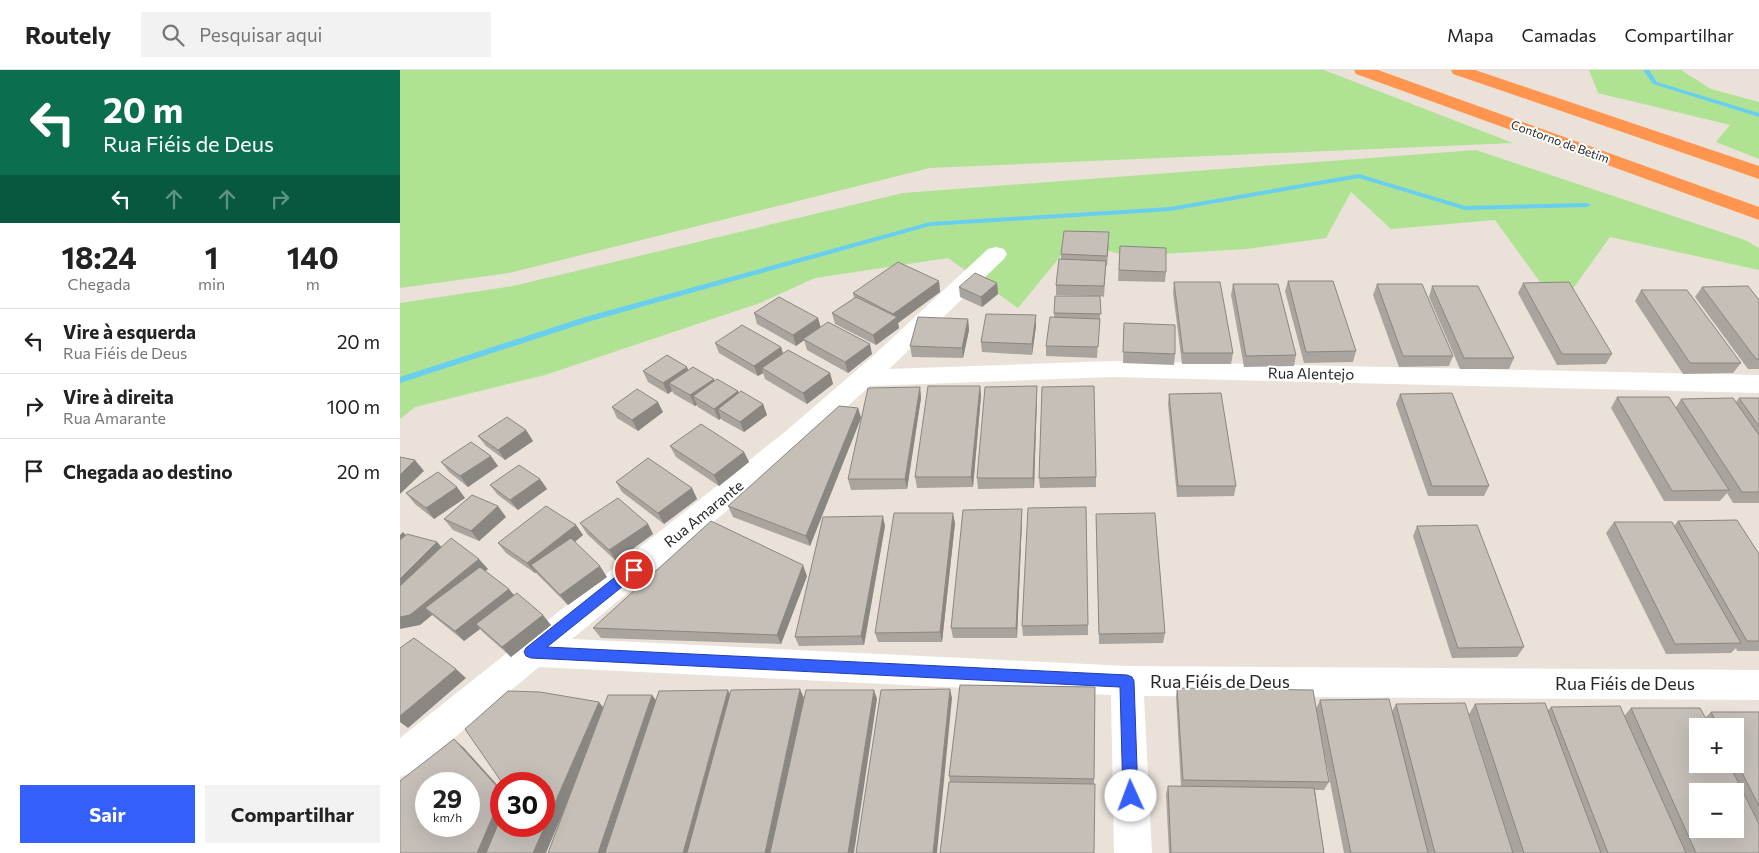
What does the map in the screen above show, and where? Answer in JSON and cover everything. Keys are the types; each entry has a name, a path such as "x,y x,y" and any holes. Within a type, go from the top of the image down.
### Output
{"highway":[{"name":"Contorno de Betim","path":"1362,70 1759,214"},
{"path":"1459,70 1759,173"}],"street":[{"name":"Rua Amarante","path":"400,760 531,652 767,463 864,378 996,254"},
{"name":"Rua Alentejo","path":"864,378 1113,369 1759,384"},
{"name":"Rua Fiéis de Deus","path":"531,652 1127,681 1759,685"},
{"path":"1127,681 1133,853"}],"green space":[{"path":"400,70 1324,70 1513,143 930,168 509,273 400,288"},
{"path":"1589,70 1681,70 1711,89 1759,102 1759,159 1716,142 1730,125 1598,93"},
{"path":"1476,150 1745,240 1759,248 1759,270 1610,237 1559,308 1495,220 1391,229 1351,192 1326,238 1247,249 1127,256 1073,241 1018,308 948,258 815,278 760,303 545,375 415,407 400,419 400,303 513,286 903,193"}],"building":[{"path":"1064,231 1109,232 1107,256 1061,254"},
{"path":"1120,246 1166,248 1166,272 1119,270"},
{"path":"1059,259 1106,261 1104,286 1056,285"},
{"path":"898,262 939,281 893,314 853,293"},
{"path":"975,273 997,283 981,297 959,287"},
{"path":"1288,281 1333,281 1356,351 1306,352"},
{"path":"1174,282 1220,282 1233,353 1183,353"},
{"path":"1569,282 1612,354 1562,354 1523,283"},
{"path":"1233,284 1278,284 1296,355 1246,356"},
{"path":"1377,284 1422,284 1453,356 1403,356"},
{"path":"1432,286 1478,286 1514,358 1464,358"},
{"path":"1748,286 1759,300 1759,359 1756,359 1702,287"},
{"path":"1641,290 1687,290 1741,363 1690,363"},
{"path":"1055,296 1100,296 1101,314 1054,313"},
{"path":"779,297 818,318 793,335 754,313"},
{"path":"856,297 897,317 873,335 832,313"},
{"path":"986,314 1036,315 1032,344 981,342"},
{"path":"918,317 968,319 962,348 910,346"},
{"path":"1050,317 1100,319 1098,347 1046,346"},
{"path":"828,322 870,344 845,362 803,339"},
{"path":"1124,323 1175,325 1175,354 1123,352"},
{"path":"742,325 781,347 754,366 715,343"},
{"path":"788,350 830,373 803,393 762,368"},
{"path":"667,355 687,367 663,383 643,371"},
{"path":"693,367 714,379 690,395 669,383"},
{"path":"717,379 738,391 714,409 693,396"},
{"path":"928,386 980,386 971,477 915,477"},
{"path":"1037,386 1033,478 977,478 985,387"},
{"path":"1094,386 1096,477 1039,478 1042,387"},
{"path":"920,387 905,479 848,479 868,388"},
{"path":"637,389 658,402 632,420 612,407"},
{"path":"741,391 763,404 740,422 718,409"},
{"path":"1221,393 1236,486 1178,486 1169,394"},
{"path":"1452,393 1489,486 1432,486 1400,394"},
{"path":"1617,397 1669,397 1729,490 1672,491"},
{"path":"1733,398 1759,435 1759,492 1742,492 1681,399"},
{"path":"1739,398 1759,398 1759,426"},
{"path":"839,406 858,408 806,536 728,506"},
{"path":"507,417 526,430 498,450 478,436"},
{"path":"701,424 744,452 714,475 670,446"},
{"path":"471,442 491,456 460,476 441,462"},
{"path":"400,457 415,460 400,475"},
{"path":"648,458 692,488 658,513 616,482"},
{"path":"519,465 540,479 510,500 490,485"},
{"path":"438,472 457,487 426,508 406,493"},
{"path":"472,495 498,506 471,531 444,519"},
{"path":"618,498 648,524 609,550 580,523"},
{"path":"546,506 576,525 527,563 498,543"},
{"path":"1086,507 1088,625 1022,626 1028,508"},
{"path":"1022,509 1016,628 951,628 963,510"},
{"path":"894,513 953,513 940,632 875,633"},
{"path":"1155,513 1165,633 1099,634 1096,514"},
{"path":"883,516 861,636 795,637 823,517"},
{"path":"1737,520 1759,554 1759,641 1747,641 1678,521"},
{"path":"711,521 803,565 777,635 593,628"},
{"path":"1614,522 1672,522 1741,643 1675,644"},
{"path":"1477,525 1524,647 1458,648 1417,526"},
{"path":"407,534 437,542 400,579 400,540"},
{"path":"451,538 479,559 410,615 400,617 400,586"},
{"path":"571,538 600,566 560,595 531,565"},
{"path":"480,567 509,589 455,631 425,608"},
{"path":"517,593 543,615 502,647 476,624"},
{"path":"414,638 456,669 400,716 400,648"},
{"path":"960,685 1095,687 1094,779 949,776"},
{"path":"1177,688 1313,690 1329,782 1183,780"},
{"path":"800,689 765,853 687,853 731,690"},
{"path":"950,689 933,853 856,853 881,690"},
{"path":"728,690 683,853 605,853 659,691"},
{"path":"806,690 874,690 848,853 770,853"},
{"path":"508,691 540,692 599,702 555,803 555,772 495,772 465,729"},
{"path":"608,695 652,695 598,853 548,853"},
{"path":"1389,699 1428,853 1351,853 1320,700"},
{"path":"1465,703 1513,853 1435,853 1396,704"},
{"path":"1545,703 1601,853 1524,853 1475,704"},
{"path":"1620,706 1686,853 1608,853 1551,707"},
{"path":"1631,708 1700,708 1706,718 1689,718 1689,773 1734,773 1738,783 1689,783 1689,837"},
{"path":"1711,712 1759,712 1759,806 1742,773 1744,773 1744,718 1714,718"},
{"path":"454,739 490,779 490,823 477,853 400,853 400,781"},
{"path":"949,782 1095,784 1094,853 940,853"},
{"path":"1168,786 1314,788 1324,853 1171,853"},
{"path":"1744,794 1759,824 1759,853 1696,853 1689,838 1744,838"},
{"path":"493,837 540,837 533,853 486,853"}],"waterway":[{"path":"1646,70 1655,83 1759,115"},
{"path":"400,380 588,319 930,224 1170,209 1359,176 1465,208 1587,205"}],"route":[{"path":"634,570 531,652 1127,681 1131,796"}]}
